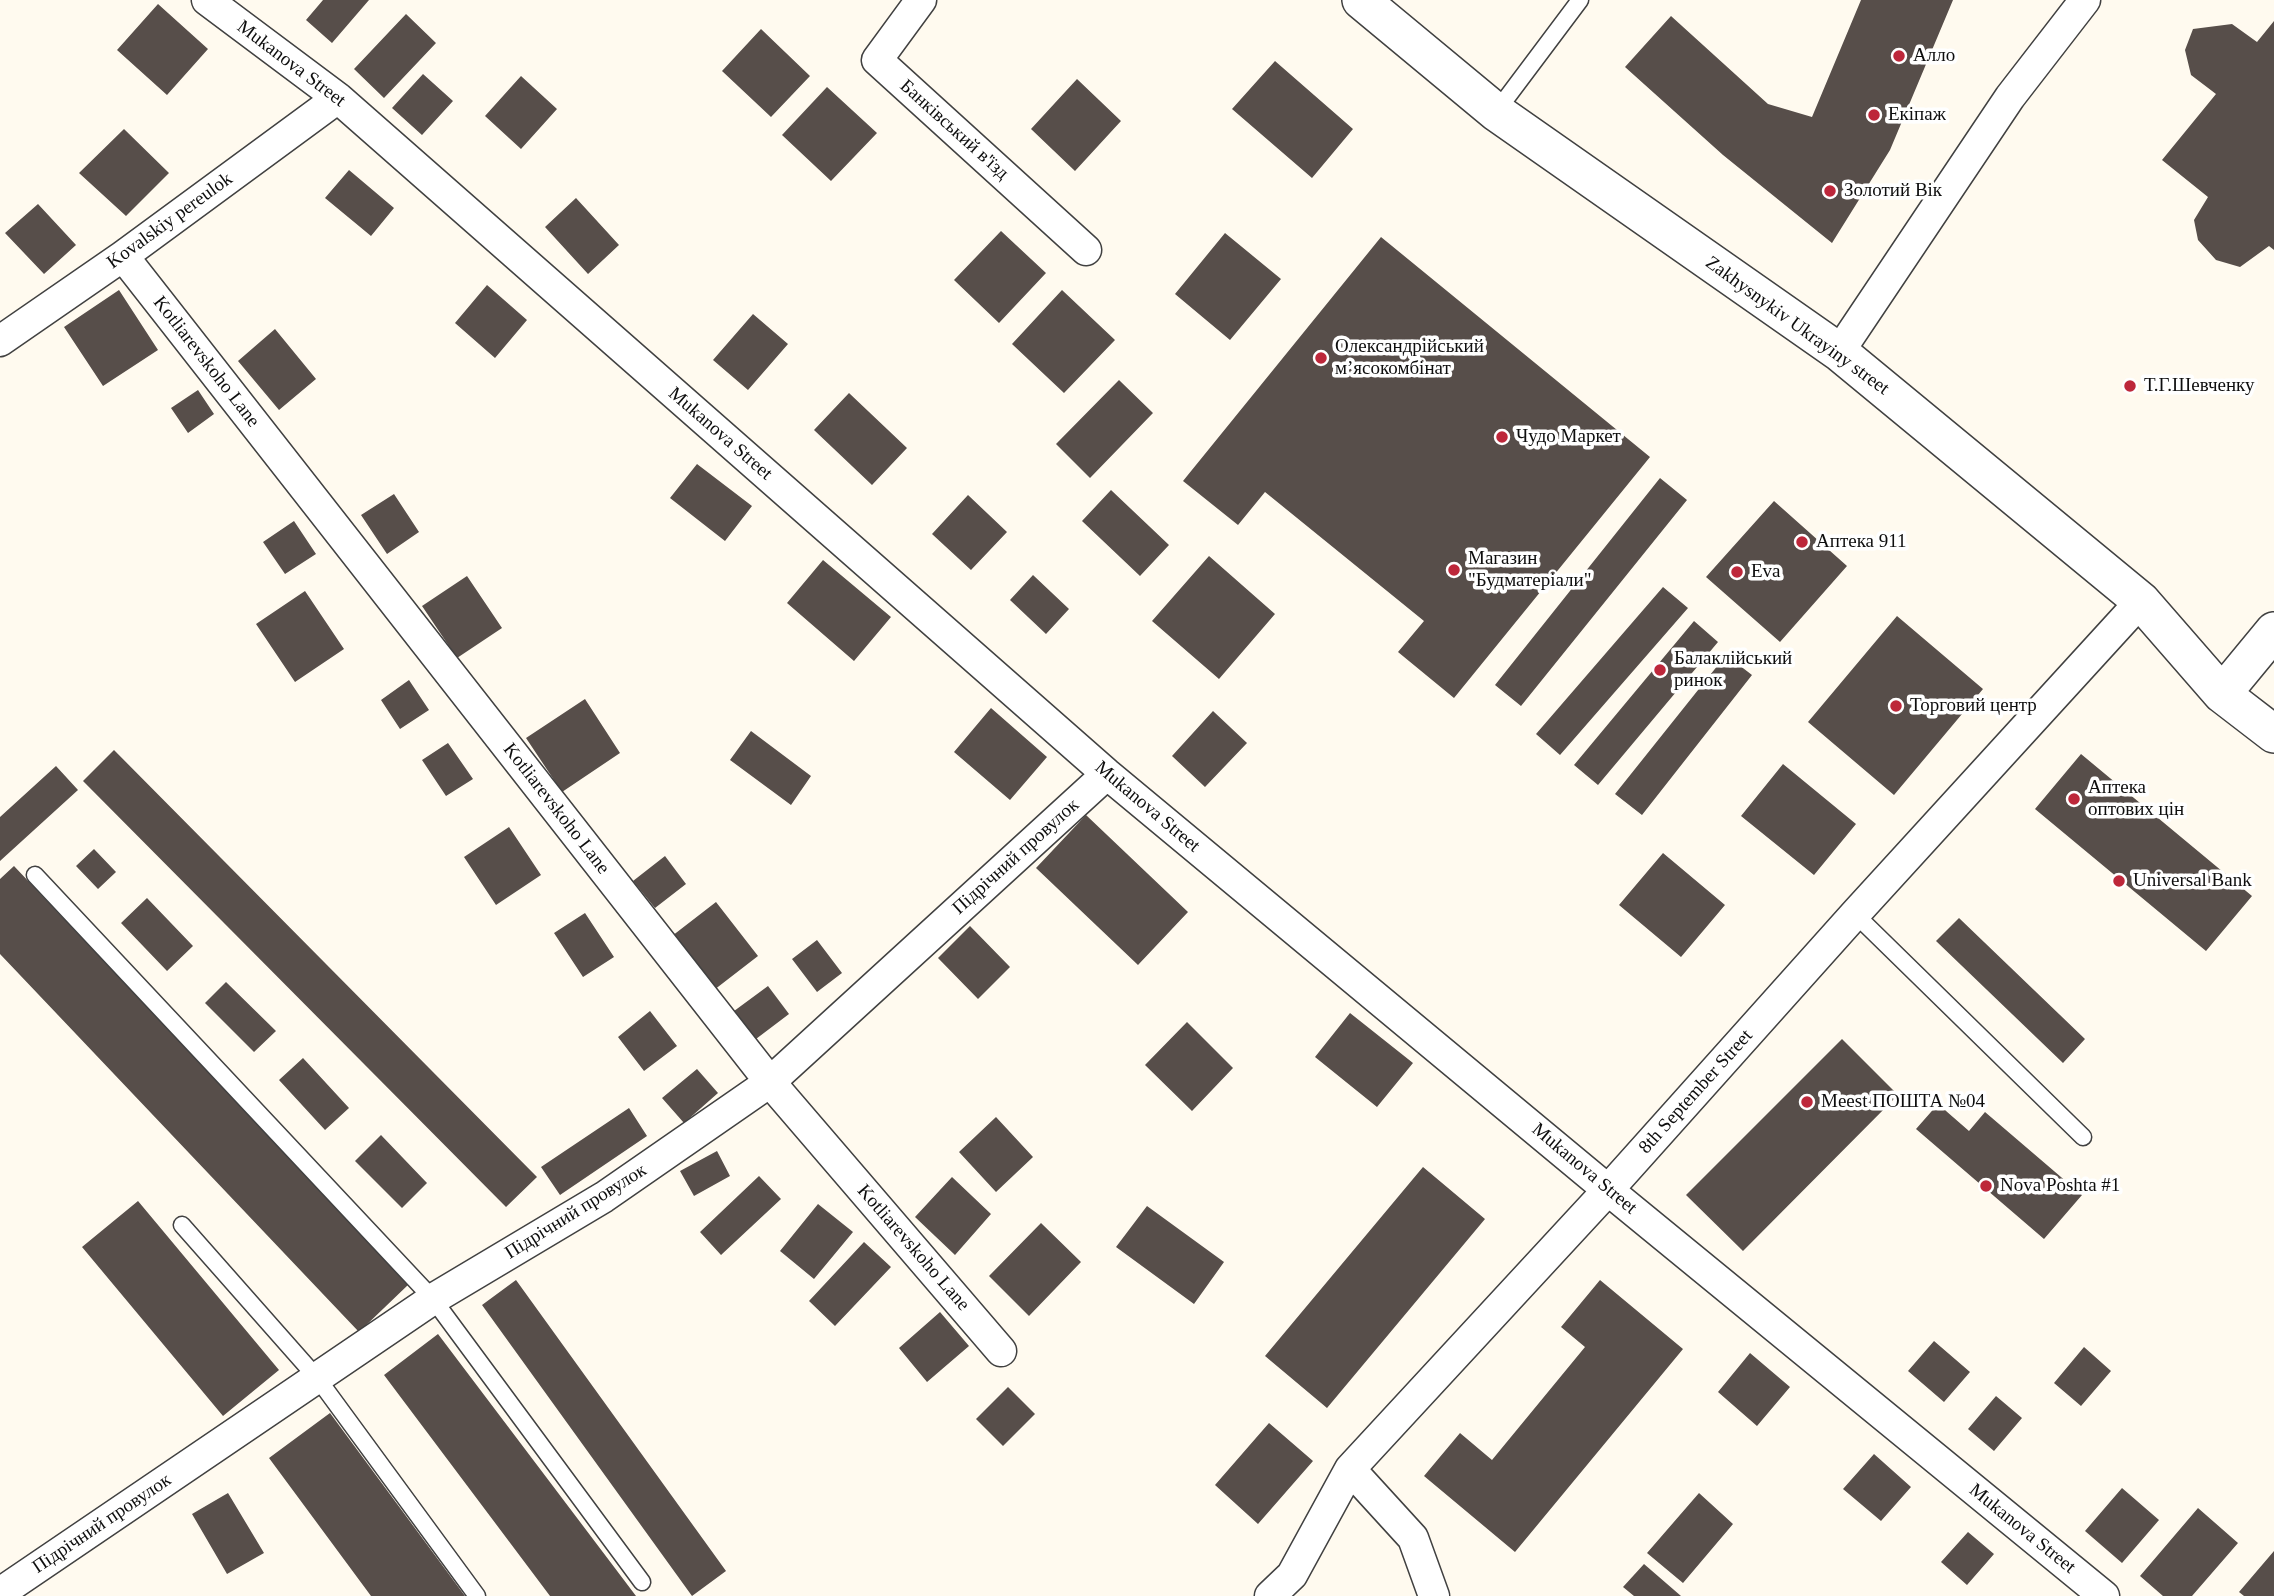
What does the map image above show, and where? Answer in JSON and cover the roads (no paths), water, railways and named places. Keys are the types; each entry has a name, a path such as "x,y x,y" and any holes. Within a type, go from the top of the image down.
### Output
{"street":[{"name":"Mukanova Street","path":"207,0 338,98 1107,774 1608,1190 2104,1596"},
{"name":"Банківський в'їзд","path":"921,0 877,60 1086,250"},
{"name":"Zakhysnykiv Ukrayiny street","path":"1361,0 1496,112 1839,352 2141,601 2222,694 2274,734"},
{"path":"1839,352 2010,97 2085,0"},
{"name":"Kovalskiy pereulok","path":"0,341 123,256 338,98"},
{"name":"Kotliarevskoho Lane","path":"123,256 770,1082 1001,1350"},
{"name":"8th September Street","path":"1270,1596 1295,1585 1350,1469 1608,1190 2141,601"},
{"path":"2222,694 2274,631"},
{"name":"Підрічний провулок","path":"0,1593 433,1299 604,1197 770,1082 1107,774"},
{"path":"1350,1469 1413,1538 1434,1596"}],"lane":[{"path":"1496,112 1580,0"},
{"path":"35,875 433,1299 642,1582"},
{"path":"1855,914 2083,1137"},
{"path":"181,1225 318,1379 477,1596"}],"place":[{"name":"Алло","path":"1899,56"},
{"name":"Екіпаж","path":"1874,115"},
{"name":"Золотий Вік","path":"1830,191"},
{"name":"Олександрійський мʼясокомбінат","path":"1321,358"},
{"name":"Т.Г.Шевченку","path":"2130,386"},
{"name":"Чудо Маркет","path":"1502,437"},
{"name":"Аптека 911","path":"1802,542"},
{"name":"Магазин \"Будматеріали\"","path":"1454,570"},
{"name":"Eva","path":"1737,572"},
{"name":"Балаклійський ринок","path":"1660,670"},
{"name":"Торговий центр","path":"1896,706"},
{"name":"Аптека оптових цін","path":"2074,799"},
{"name":"Universal Bank","path":"2119,881"},
{"name":"Meest ПОШТА №04","path":"1807,1102"},
{"name":"Nova Poshta #1","path":"1986,1186"}]}
